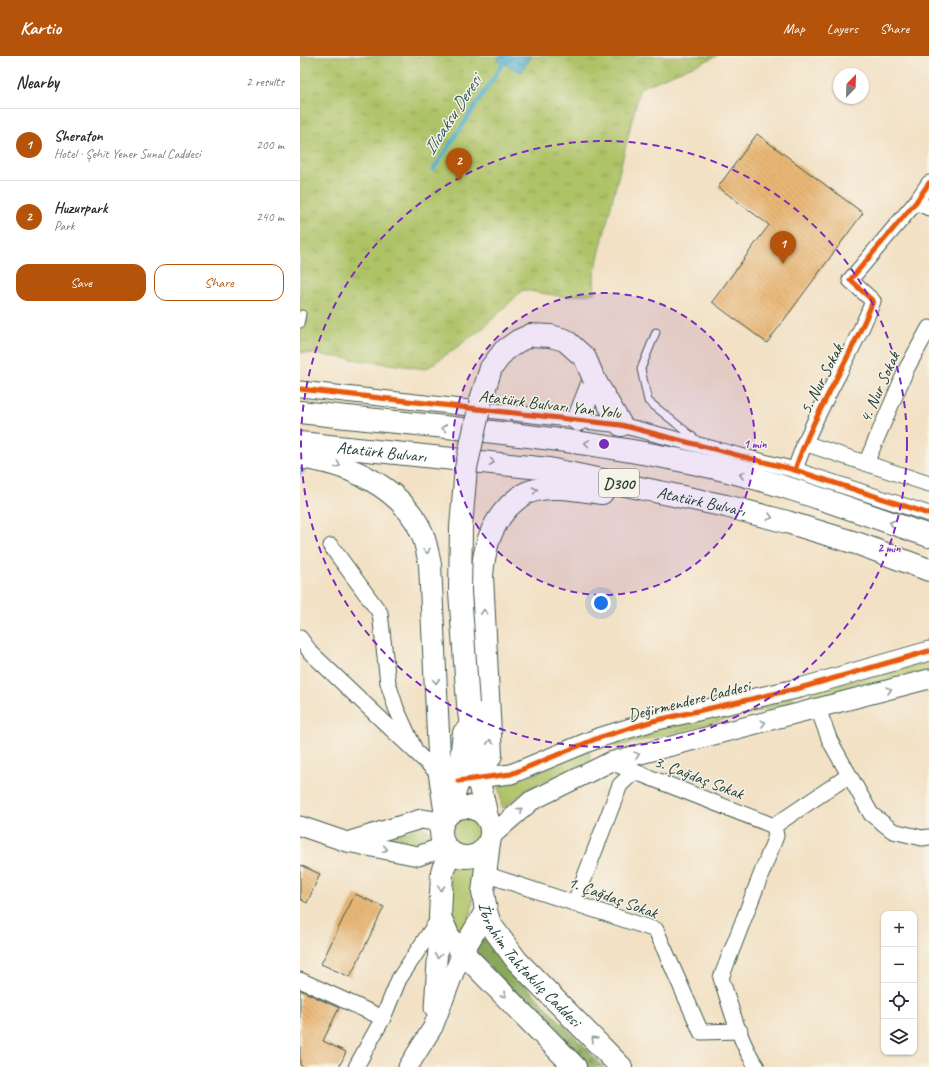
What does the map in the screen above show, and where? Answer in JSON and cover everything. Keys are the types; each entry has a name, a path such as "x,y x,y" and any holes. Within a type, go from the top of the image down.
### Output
{"main road":[{"path":"446,817 459,807 471,807 482,812 489,832 481,852 468,857 456,855 448,849 441,834 446,817 458,778 468,704 460,592 461,527 466,468 481,400 491,368 504,351 531,335 550,336 565,340 585,358 594,379 621,425"},
{"path":"578,420 594,379"},
{"name":"Atatürk Bulvarı","path":"300,412 586,443 698,464 787,487 929,536"},
{"name":"Atatürk Bulvarı","path":"300,443 415,453 549,469 726,506 787,522 859,544 929,570"},
{"path":"300,457 320,459 340,466 376,483 403,505 422,533 430,565 458,778"},
{"path":"458,778 491,755 482,576 485,549 496,523 516,499 527,492 539,489 556,488 621,495 660,492"},
{"name":"İbrahim Tahtakılıç Caddesi","path":"458,778 489,832 483,892 486,912 490,924 517,961 621,1067"},
{"name":"İbrahim Tahtakılıç Caddesi","path":"448,849 442,872 440,917 449,936 462,952 575,1067"},
{"path":"462,952 486,912"}],"street":[{"path":"923,205 929,183"},
{"name":"5. Nur Sokak","path":"795,470 804,443 861,332 873,301 850,280 923,205"},
{"name":"4. Nur Sokak","path":"866,463 907,368 929,328"},
{"name":"Atatürk Bulvarı Yan Yolu","path":"300,389 621,425 795,470 929,514"},
{"path":"804,443 929,484"},
{"path":"331,546 380,613 388,683 396,708 416,752"},
{"path":"300,638 311,653 416,752 458,778"},
{"name":"Değirmendere Caddesi","path":"458,778 511,774 598,738 653,721 800,688 929,651"},
{"path":"489,832 531,801 610,762 929,679"},
{"path":"800,688 848,776 871,814 893,831 922,838 929,837"},
{"path":"598,738 610,762"},
{"name":"3. Çağdaş Sokak","path":"610,762 774,826"},
{"path":"575,902 620,785 634,772"},
{"path":"757,1067 752,1060 740,1031 721,978 776,836 774,826 848,776"},
{"path":"347,842 421,819 446,817"},
{"path":"300,826 347,842 418,856 448,849"},
{"name":"1. Çağdaş Sokak","path":"485,874 575,902 656,930 701,1032 740,1031"},
{"path":"356,1067 383,1018 399,978 440,917"},
{"path":"433,1027 440,917"},
{"path":"416,1062 433,1027 462,952"},
{"path":"300,980 383,1018"}],"lane":[{"path":"300,324 302,314"},
{"path":"656,332 641,369 648,402 704,446"}],"green space":[{"path":"300,56 717,56 640,88 594,275 595,293 566,297 523,290 482,329 426,369 300,352"},
{"path":"929,661 929,672 814,700 810,691 887,673"},
{"path":"792,696 795,702 616,747 612,741"},
{"path":"586,751 590,753 590,762 528,789 502,809 499,785 533,775"},
{"path":"467,818 477,822 481,832 477,842 467,846 457,842 453,832 457,822"},
{"path":"422,827 430,833 431,840 427,846 372,843"},
{"path":"478,863 469,927 462,936 457,933 453,916 450,891 450,866"},
{"path":"483,929 506,965 604,1067 586,1067 473,950"}],"water":[{"path":"498,56 532,56 521,72 499,61"}],"building":[{"path":"757,134 863,213 767,343 712,302 769,225 718,187"},
{"path":"300,865 320,874 307,903 300,899"},
{"path":"355,894 384,907 350,977 321,964"},
{"path":"300,990 339,1008 323,1041 346,1052 339,1067 304,1067 300,1065"}],"waterway":[{"name":"Ilıcaksu Deresi","path":"433,170 508,56"},
{"name":"Ilıcaksu Deresi","path":"300,474 307,465"}],"cycle path":[{"path":"795,470 812,427 854,344 873,301 850,280 916,202 929,183"},
{"path":"300,389 621,425 795,470 929,514"},
{"path":"458,781 511,774 598,738 653,721 800,688 929,651"}],"place":[{"name":"Huzurpark","path":"459,181"},
{"name":"Sheraton","path":"783,264"}]}
